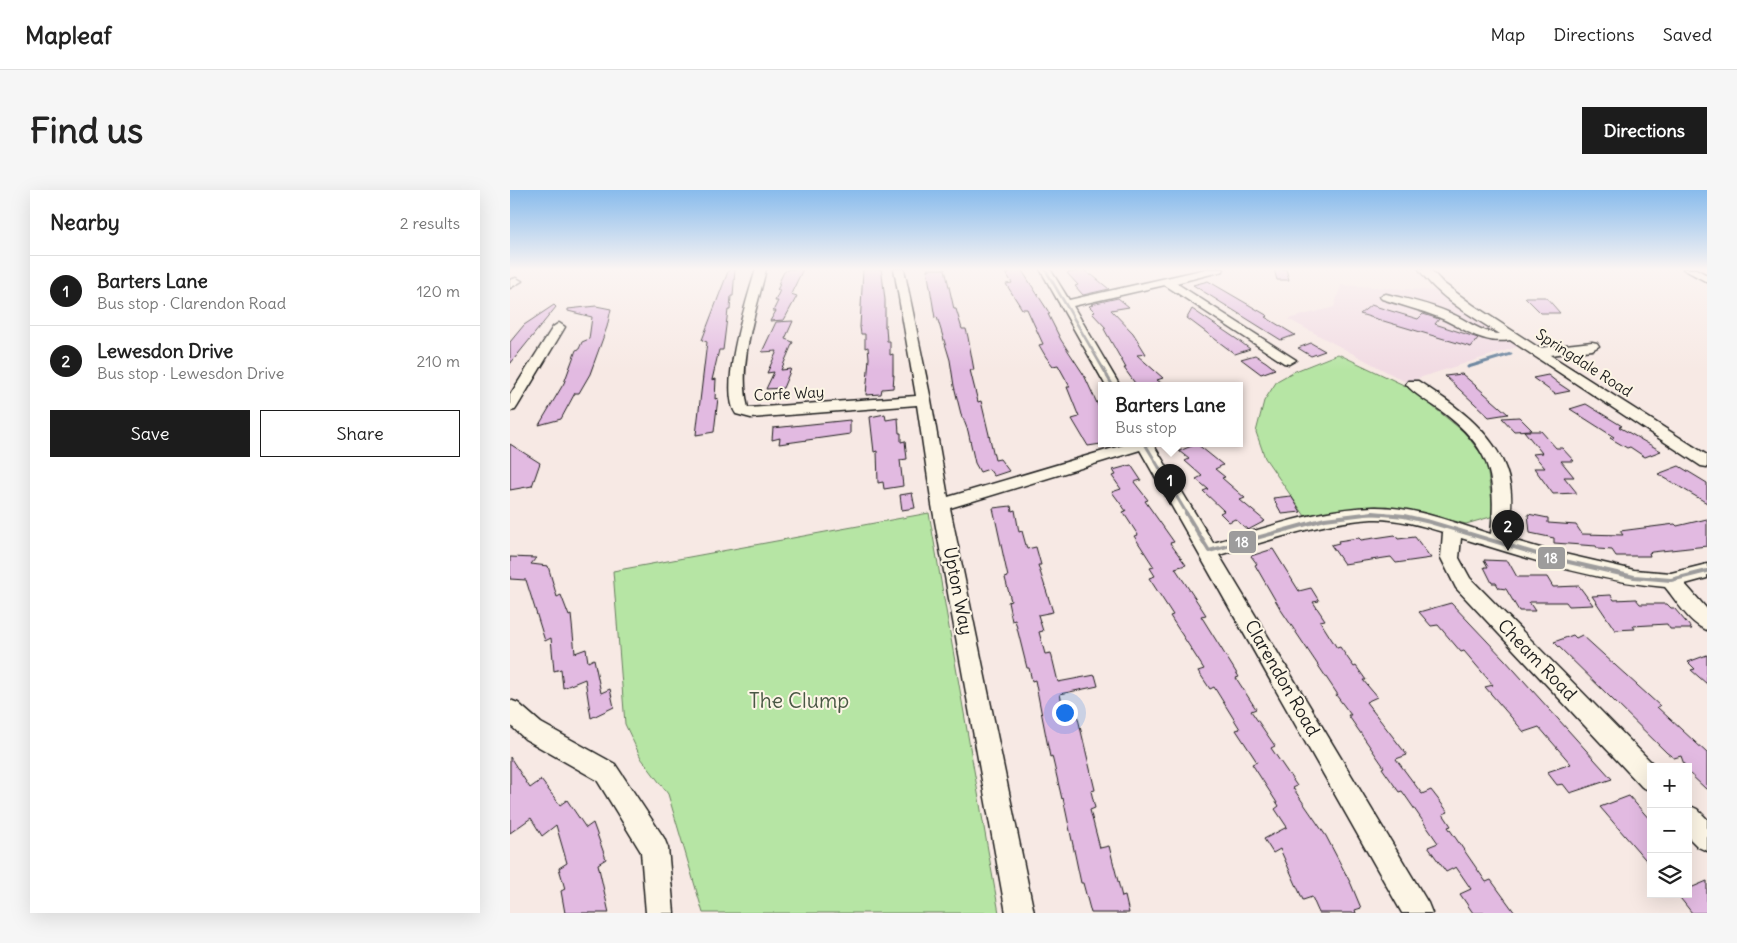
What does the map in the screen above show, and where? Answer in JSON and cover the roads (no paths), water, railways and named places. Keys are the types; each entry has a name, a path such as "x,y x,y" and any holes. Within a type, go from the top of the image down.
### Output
{"street":[{"name":"Corfe Way","path":"753,303 740,359 737,401 741,410 751,414 924,400"},
{"name":"Upton Way","path":"905,303 941,505 1020,913"},
{"path":"1071,303 1065,304 1110,382"},
{"path":"1200,303 1289,360"},
{"path":"1404,303 1447,317 1485,337 1503,338 1512,336"},
{"name":"Springdale Road","path":"1464,303 1512,336 1707,462"},
{"path":"510,407 559,326"},
{"path":"1537,352 1592,346"},
{"path":"1413,384 1459,418 1476,434 1490,453 1498,471 1501,487 1500,542"},
{"path":"941,505 1134,447"},
{"name":"Clarendon Road","path":"1146,447 1209,551 1418,913"},
{"path":"1209,551 1325,519 1373,514 1404,516 1590,568 1634,577 1671,580 1707,571"},
{"name":"Cheam Road","path":"1452,528 1450,558 1463,583 1647,775"},
{"path":"1671,580 1693,608 1707,622"},
{"path":"510,710 532,731 606,772 654,848 660,913"},
{"path":"1692,822 1707,838"}],"waterway":[{"path":"1468,367 1511,354"}],"place":[{"name":"Barters Lane","path":"1170,505"},
{"name":"Lewesdon Drive","path":"1508,551"}],"park label":[{"name":"The Clump","path":"799,701"}]}
